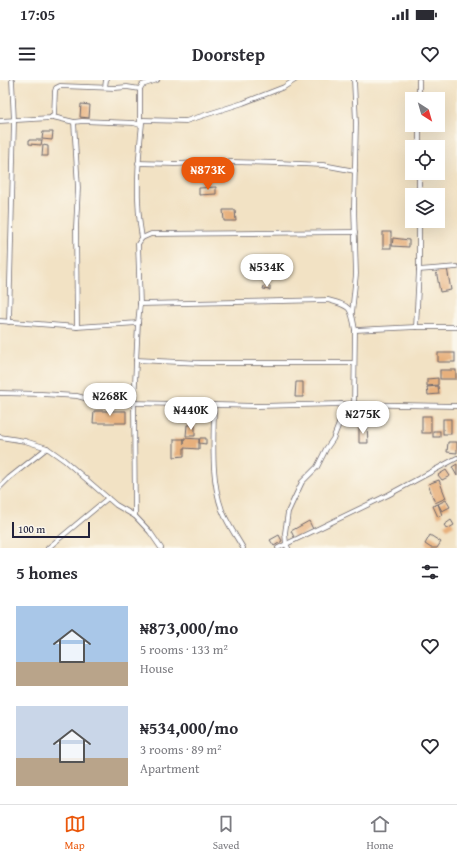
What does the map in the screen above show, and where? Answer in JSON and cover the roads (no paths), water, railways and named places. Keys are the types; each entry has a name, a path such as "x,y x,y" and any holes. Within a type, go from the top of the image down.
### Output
{"street":[{"path":"8,322 14,121 12,80"},
{"path":"105,87 106,80"},
{"path":"140,125 140,89 142,85 157,80"},
{"path":"142,120 186,121 243,103 284,87 295,80"},
{"path":"354,80 356,123 356,274 352,313 355,330 354,405"},
{"path":"419,80 419,92"},
{"path":"53,117 56,88 60,86 127,87 140,89"},
{"path":"0,121 53,117 74,122 134,123 140,125"},
{"path":"140,125 142,120"},
{"path":"142,120 137,194 142,238"},
{"path":"74,122 78,188 76,227 77,327"},
{"path":"138,163 271,163 323,165 356,171"},
{"path":"416,327 419,270 419,228"},
{"path":"135,516 134,403 140,304 138,244 142,238 150,234 355,232"},
{"path":"419,270 457,267"},
{"path":"140,304 328,300 345,305 352,313"},
{"path":"0,321 77,327 138,323"},
{"path":"355,330 416,327 457,328"},
{"path":"136,360 201,363 354,363"},
{"path":"0,393 77,396 99,402 134,403 258,406 341,404 457,406"},
{"path":"287,546 286,533 288,512 302,482 317,467 333,439 339,424 341,404"},
{"path":"214,405 214,469 218,496 223,510 243,548"},
{"path":"0,437 25,441 48,448 116,505 135,516 150,532 161,548"},
{"path":"0,488 9,478 48,448"},
{"path":"278,548 287,546 457,458"},
{"path":"48,548 108,498"}]}
